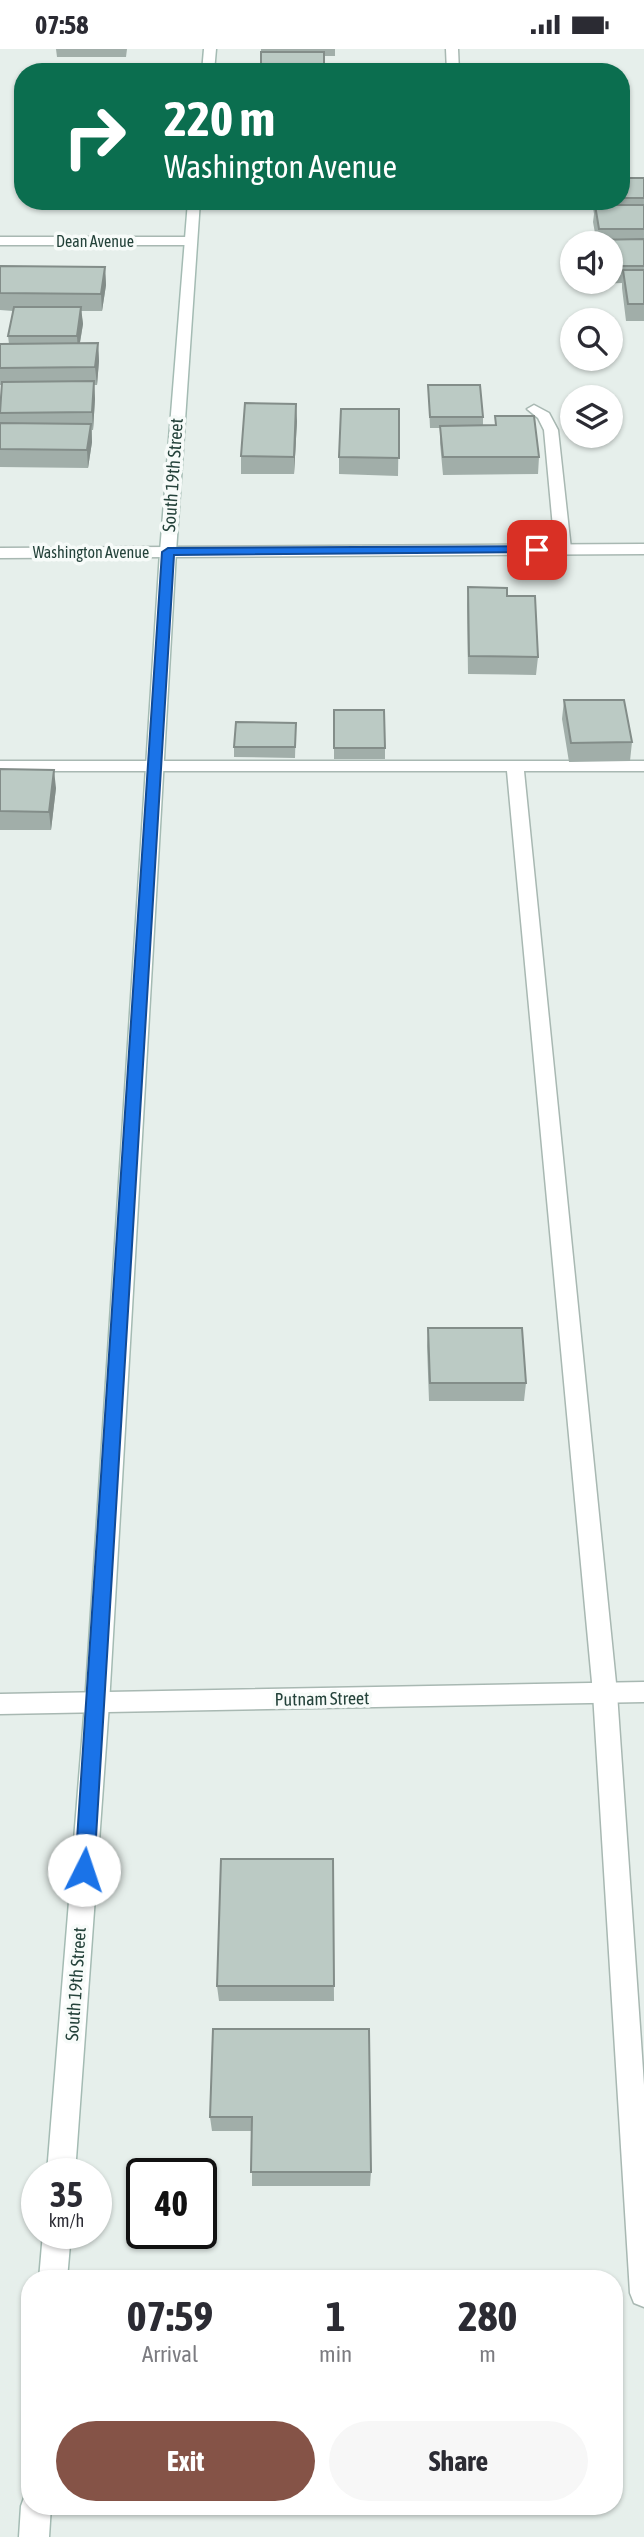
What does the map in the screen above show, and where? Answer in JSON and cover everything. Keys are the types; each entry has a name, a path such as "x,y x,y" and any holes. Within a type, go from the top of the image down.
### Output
{"street":[{"name":"South 19th Street","path":"62,2158 97,1704 168,552 193,210"},
{"name":"Dean Avenue","path":"0,241 190,241"},
{"path":"534,409 544,416 551,431 563,549"},
{"name":"Washington Avenue","path":"0,553 644,549"},
{"path":"0,766 644,766"},
{"path":"515,766 605,1693 644,2293"},
{"name":"Putnam Street","path":"0,1704 644,1692"},
{"path":"54,2270 56,2249"},
{"path":"34,2537 35,2515"}],"building":[{"path":"261,52 324,52 324,63 261,63"},
{"path":"630,178 644,178 644,198 630,198"},
{"path":"630,205 644,205 644,229 599,229 596,210 630,210"},
{"path":"623,239 644,239 644,266 623,266"},
{"path":"0,266 105,267 101,294 0,293"},
{"path":"623,270 644,270 644,304 628,304"},
{"path":"14,307 81,307 77,336 8,336"},
{"path":"98,343 95,367 0,368 0,344"},
{"path":"94,381 92,412 0,413 2,382"},
{"path":"428,385 480,385 483,417 430,417"},
{"path":"245,403 296,404 294,457 241,456"},
{"path":"341,409 399,409 399,458 339,457"},
{"path":"495,416 534,416 539,457 443,457 440,426 496,425"},
{"path":"0,423 91,424 87,450 0,449"},
{"path":"468,587 507,588 507,596 535,596 538,657 469,656"},
{"path":"564,700 624,700 632,742 571,743"},
{"path":"334,710 384,710 385,748 334,748"},
{"path":"236,722 296,723 295,747 234,747"},
{"path":"0,769 54,770 49,812 0,811"},
{"path":"428,1328 522,1328 526,1383 430,1383"},
{"path":"221,1859 333,1859 334,1986 217,1986"},
{"path":"213,2029 369,2029 371,2172 251,2172 252,2117 210,2117"}],"route":[{"path":"84,1870 97,1704 168,552 537,550"}]}
